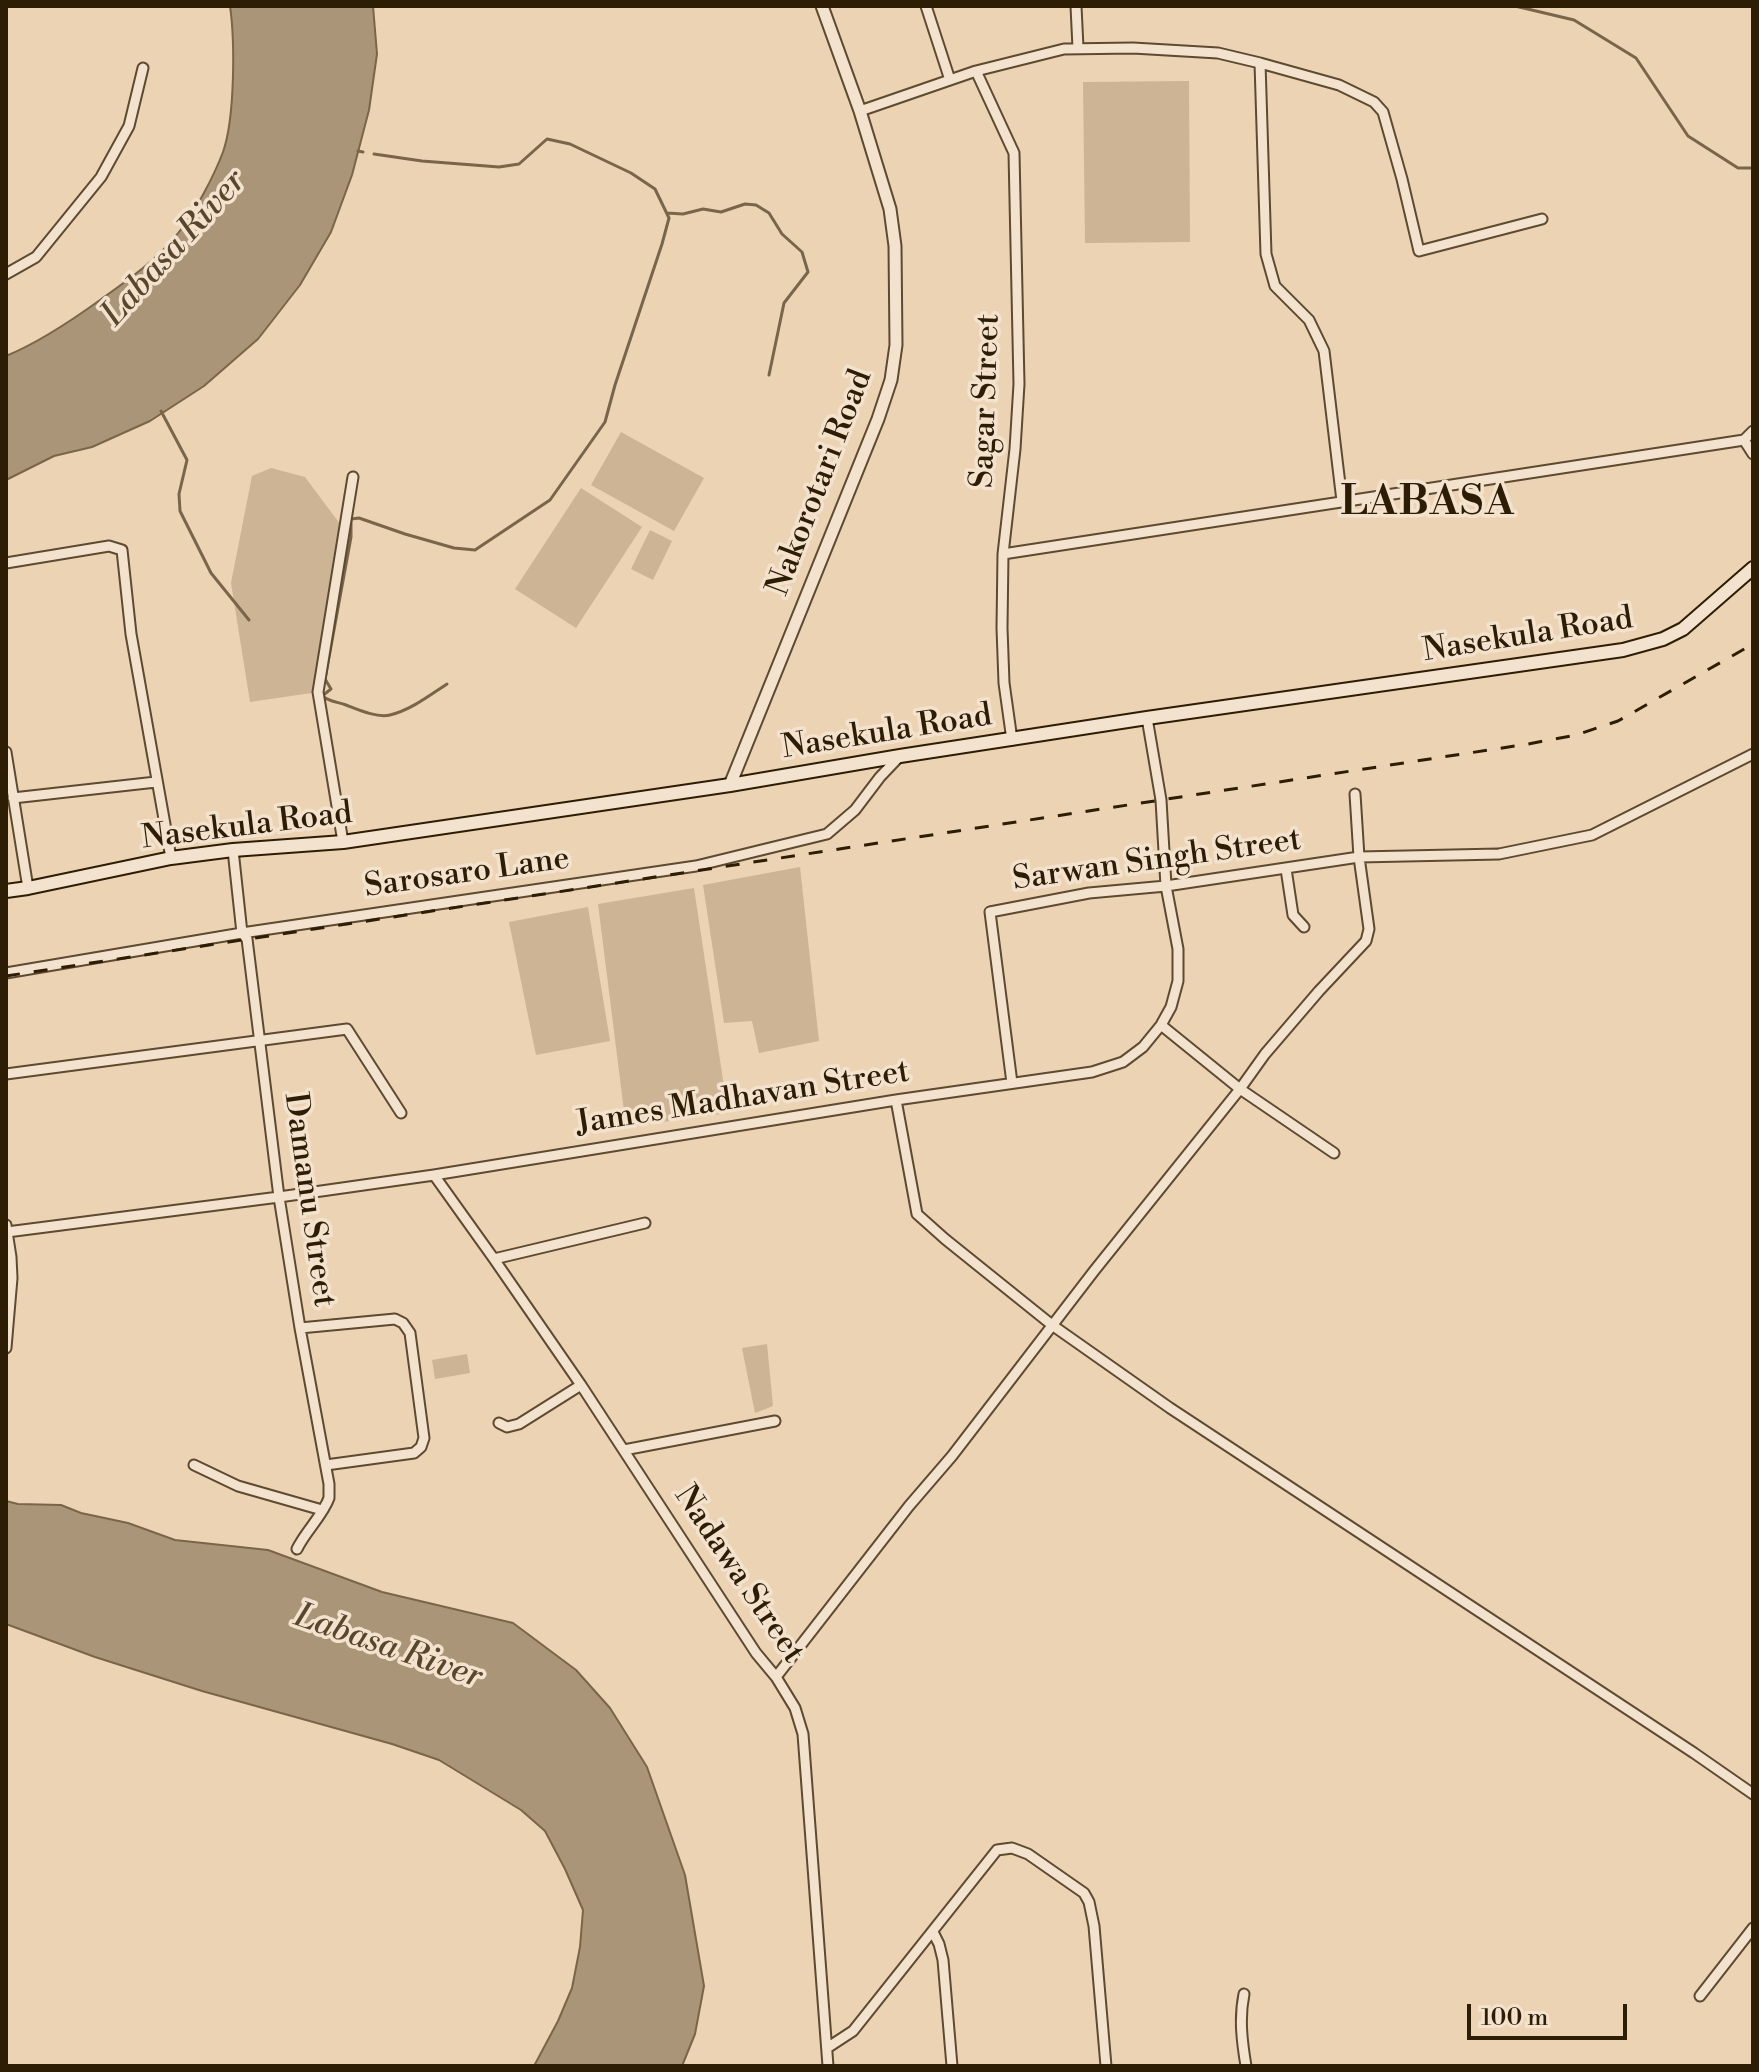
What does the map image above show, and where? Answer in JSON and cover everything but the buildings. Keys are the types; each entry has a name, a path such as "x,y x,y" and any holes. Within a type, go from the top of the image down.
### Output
{"main road":[{"name":"Nasekula Road","path":"6,891 171,858 343,842 730,785 1147,718 1623,650 1683,629 1753,568"}],"street":[{"name":"Nakorotari Road","path":"730,785 878,419 891,380 896,345 890,209 860,111 822,6"},
{"path":"926,6 950,80"},
{"path":"1076,6 1078,48"},
{"path":"860,111 976,71 1064,49 1133,48 1218,53 1339,85 1374,102 1383,112 1419,251 1542,219"},
{"path":"1260,63 1266,254 1275,286 1309,320 1324,351 1342,501"},
{"path":"6,274 36,257 101,177 129,126 143,68"},
{"name":"Sagar Street","path":"976,71 1014,153 1019,384 1003,554 1002,628 1004,683 1012,740"},
{"path":"1003,554 1744,440 1753,431"},
{"path":"1744,440 1753,454"},
{"path":"343,842 318,692 353,477"},
{"path":"6,563 109,546 122,550 131,634 171,858"},
{"name":"James Madhavan Street","path":"7,1232 434,1175 896,1100 1092,1072 1123,1062 1143,1047 1161,1025 1171,1007 1178,981 1179,963 1166,886 1161,800 1147,718"},
{"path":"6,752 8,786 13,798 28,888"},
{"name":"Sarwan Singh Street","path":"1012,1083 990,912 1089,893 1166,886 1359,857 1499,854 1592,835 1753,754"},
{"name":"Sarosaro Lane","path":"6,973 242,933 696,866 827,834 855,810 900,756"},
{"path":"13,798 156,782"},
{"path":"776,1677 1274,1044 1348,957 1366,941 1369,929 1359,857 1355,794"},
{"name":"Damanu Street","path":"233,850 279,1197 329,1497 297,1549"},
{"path":"1286,869 1293,915 1304,927"},
{"path":"1161,1025 1240,1089 1334,1153"},
{"path":"6,1074 347,1029 401,1113"},
{"path":"896,1100 917,1214 945,1239 1052,1325 1170,1408 1753,1794"},
{"name":"Nadawa Street","path":"434,1175 581,1385 795,1708 803,1734 828,2066"},
{"path":"494,1259 645,1223"},
{"path":"6,1225 12,1278 6,1348"},
{"path":"300,1328 395,1319 403,1323 410,1333 424,1438 421,1447 414,1453 326,1465"},
{"path":"499,1423 507,1427 519,1424 581,1385"},
{"path":"624,1450 775,1421"},
{"path":"194,1465 238,1486 322,1510"},
{"path":"827,2048 853,2031 997,1850 1012,1848 1028,1854 1084,1893 1089,1902 1094,1926 1106,2066"},
{"path":"1700,1996 1753,1928"},
{"path":"933,1932 943,1960 952,2066"},
{"path":"1244,1994 1241,2035 1246,2066"}],"shaded area":[{"path":"1189,81 1190,242 1085,243 1083,82"},
{"path":"621,432 704,478 674,531 591,485"},
{"path":"271,468 305,477 346,532 318,692 250,702 231,583 252,476"},
{"path":"581,488 642,527 576,628 515,589"},
{"path":"650,530 672,541 653,580 631,569"},
{"path":"800,867 819,1041 759,1053 752,1021 724,1023 703,885"},
{"path":"694,888 728,1113 626,1127 598,904"},
{"path":"588,907 610,1041 536,1055 509,922"},
{"path":"767,1344 773,1406 755,1413 742,1348"},
{"path":"467,1354 470,1373 435,1379 432,1360"}],"water":[{"name":"Labasa River","path":"230,6 373,6 377,54 369,110 352,175 331,232 300,285 258,339 204,386 150,421 92,447 54,456 6,480 6,356 66,323 152,261 185,224 215,172 227,137 232,100"},
{"name":"Labasa River","path":"6,1501 61,1505 81,1513 128,1523 175,1540 268,1550 382,1592 513,1623 576,1670 610,1708 647,1767 685,1875 704,1986 695,2034 682,2066 534,2066 572,1988 583,1910 545,1831 521,1810 439,1760 202,1691 95,1657 6,1624"}],"waterway":[{"path":"1515,6 1574,20 1636,58 1688,136 1738,168 1753,168"},
{"path":"374,154 499,167 519,164 547,139 570,144 631,173 655,189 669,218 605,422 550,500 475,550 454,548 359,518 351,519 351,537 325,679 331,689 322,696 385,716 413,706 447,684"},
{"path":"358,151 363,152"},
{"path":"667,213 683,214 703,209 721,212 745,204 756,205 769,213 782,234 802,252 808,272 784,303 769,375"},
{"path":"161,411 187,460 179,494 180,511 211,573 249,620"}],"railway":[{"path":"6,976 1576,735 1618,721 1753,644"}],"district":[{"name":"LABASA","path":"1428,504"}]}
